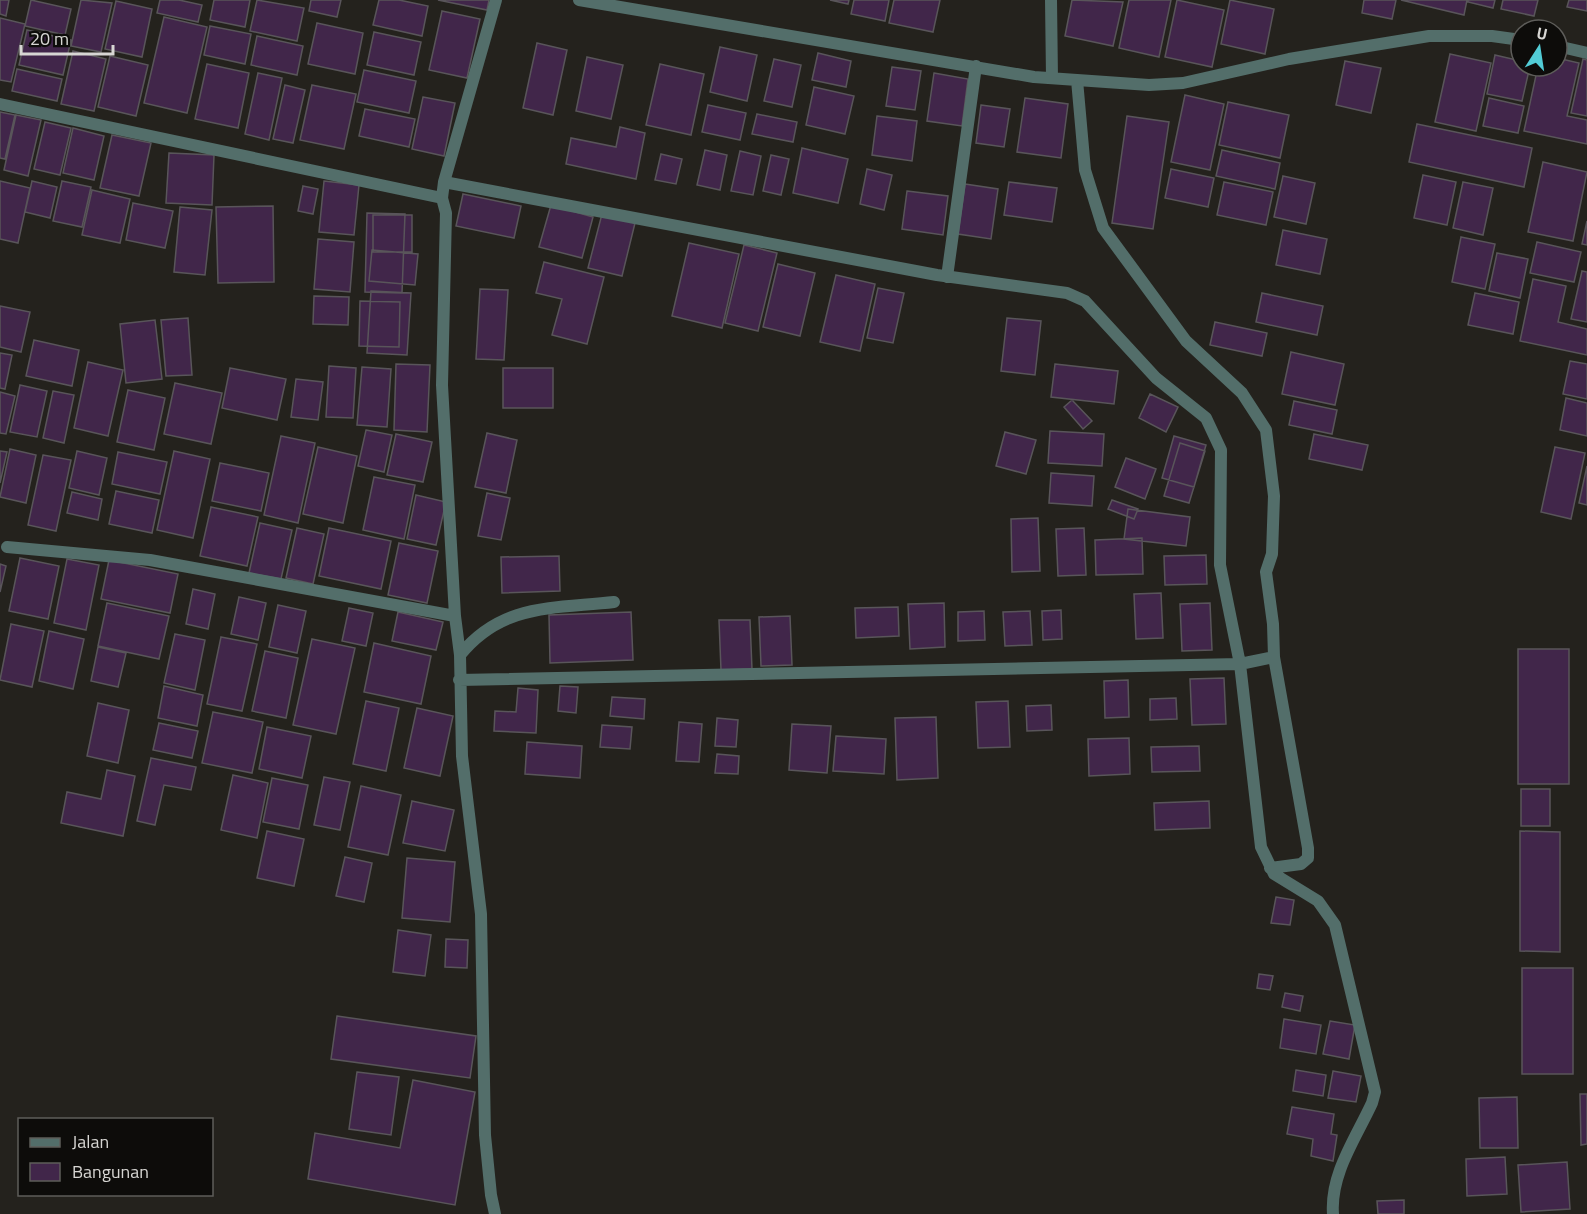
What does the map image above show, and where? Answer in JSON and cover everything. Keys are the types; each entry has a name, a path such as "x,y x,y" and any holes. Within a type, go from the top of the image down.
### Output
{"street":[{"path":"495,1214 490,1195 485,1135 481,914 462,756 460,655 455,616 442,385 446,213 442,198 453,146 496,0"},
{"path":"579,0 1034,77 1149,85 1183,82 1289,59 1429,36 1492,36 1509,38"},
{"path":"1050,0 1052,78"},
{"path":"1569,48 1587,52"},
{"path":"947,277 975,66"},
{"path":"1077,80 1085,171 1103,228 1186,341 1242,393 1266,430 1274,496 1272,554 1266,573 1273,624 1265,659 1308,848 1308,858 1300,864 1275,868"},
{"path":"0,104 442,198"},
{"path":"444,182 773,246 947,277 1067,293 1085,301 1156,378 1206,418 1221,450 1221,565 1240,664 1261,847 1290,886 1318,901 1335,925 1375,1092 1372,1103 1337,1175 1332,1195 1333,1214"},
{"path":"7,547 150,560 455,616"},
{"path":"460,655 476,635 510,616 528,611 614,602"},
{"path":"459,680 1240,664 1265,659"}],"building":[{"path":"0,0 9,0 6,16 0,14"},
{"path":"31,0 71,9 65,35 25,26"},
{"path":"81,0 112,3 101,52 71,46"},
{"path":"160,0 179,0 202,5 198,22 157,13"},
{"path":"214,0 250,0 245,27 210,20"},
{"path":"257,0 304,8 297,41 250,31"},
{"path":"311,0 341,0 337,17 309,11"},
{"path":"379,0 399,0 428,6 422,36 373,25"},
{"path":"438,0 489,0 487,10"},
{"path":"830,0 849,0 848,4"},
{"path":"854,0 889,0 885,21 851,14"},
{"path":"894,0 940,0 933,32 889,23"},
{"path":"1072,0 1123,2 1113,46 1065,36"},
{"path":"1129,0 1171,0 1159,57 1119,48"},
{"path":"1177,0 1224,10 1212,67 1165,57"},
{"path":"1230,0 1274,9 1265,54 1221,44"},
{"path":"1364,0 1396,0 1392,19 1362,13"},
{"path":"1401,0 1467,0 1464,15"},
{"path":"1468,0 1495,0 1493,8 1468,2"},
{"path":"1503,0 1538,0 1534,16 1501,9"},
{"path":"1569,0 1587,0 1587,11 1567,7"},
{"path":"116,1 152,9 142,57 105,49"},
{"path":"442,11 480,19 467,78 429,70"},
{"path":"164,17 207,27 187,113 144,103"},
{"path":"0,18 25,24 11,82 0,80"},
{"path":"317,23 363,33 355,74 308,64"},
{"path":"210,26 251,34 245,64 204,55"},
{"path":"27,30 71,40 63,75 19,65"},
{"path":"374,32 421,42 414,75 367,65"},
{"path":"257,36 303,46 297,75 251,65"},
{"path":"537,43 567,50 553,115 523,108"},
{"path":"720,47 757,55 747,101 710,92"},
{"path":"73,51 106,59 94,111 61,104"},
{"path":"818,53 851,61 846,87 812,80"},
{"path":"1450,54 1491,63 1476,131 1435,122"},
{"path":"1495,55 1509,58 1509,78 1527,78 1522,101 1487,94"},
{"path":"110,56 148,65 136,116 98,107"},
{"path":"587,57 623,65 611,119 576,111"},
{"path":"774,59 801,65 792,107 764,101"},
{"path":"1583,59 1587,60 1587,116 1571,113"},
{"path":"1345,61 1381,68 1371,113 1336,105"},
{"path":"1569,61 1579,63 1567,116 1587,120 1587,144 1524,131 1535,78 1569,78"},
{"path":"207,64 249,73 238,128 195,119"},
{"path":"660,64 704,74 691,135 646,125"},
{"path":"892,67 921,71 915,110 886,106"},
{"path":"17,69 62,79 57,101 12,91"},
{"path":"364,70 416,81 409,113 357,102"},
{"path":"258,73 282,78 269,140 245,134"},
{"path":"934,73 968,79 962,126 927,121"},
{"path":"285,85 305,90 293,143 273,139"},
{"path":"312,85 356,94 344,149 300,140"},
{"path":"814,87 854,96 845,134 806,125"},
{"path":"1185,95 1224,104 1210,170 1171,162"},
{"path":"423,97 455,103 444,156 412,149"},
{"path":"1025,98 1068,104 1061,158 1017,152"},
{"path":"1489,98 1524,106 1518,133 1483,126"},
{"path":"1228,102 1289,115 1280,158 1219,145"},
{"path":"708,105 746,113 740,140 702,132"},
{"path":"981,105 1010,109 1004,147 976,143"},
{"path":"365,109 415,119 409,147 359,136"},
{"path":"0,112 15,115 5,159 0,158"},
{"path":"757,114 797,122 793,142 752,134"},
{"path":"16,115 41,120 28,176 4,170"},
{"path":"877,116 917,121 912,161 872,155"},
{"path":"1127,116 1169,122 1153,229 1112,223"},
{"path":"45,122 71,128 60,175 34,169"},
{"path":"1417,124 1532,148 1524,187 1409,162"},
{"path":"620,127 645,133 636,179 566,164 571,138 616,147"},
{"path":"73,128 104,136 94,180 63,173"},
{"path":"112,135 151,143 139,196 100,188"},
{"path":"802,148 848,159 838,203 793,193"},
{"path":"705,150 727,155 720,190 697,185"},
{"path":"1222,150 1280,163 1275,189 1216,176"},
{"path":"740,151 761,156 753,195 731,191"},
{"path":"169,153 214,155 212,205 166,203"},
{"path":"661,154 682,159 676,184 655,180"},
{"path":"771,155 789,159 781,195 763,191"},
{"path":"1543,162 1587,172 1573,241 1528,232"},
{"path":"867,169 892,175 884,210 860,204"},
{"path":"1171,169 1214,178 1208,207 1165,198"},
{"path":"1423,175 1456,182 1447,225 1414,218"},
{"path":"1283,176 1315,183 1306,224 1274,217"},
{"path":"0,181 30,188 18,243 0,239"},
{"path":"32,181 57,187 50,218 25,212"},
{"path":"62,181 91,187 82,227 53,221"},
{"path":"324,181 359,185 354,235 319,232"},
{"path":"1009,182 1057,188 1052,222 1004,215"},
{"path":"1224,182 1273,192 1266,225 1217,215"},
{"path":"1463,182 1493,188 1483,235 1453,228"},
{"path":"965,184 998,189 991,239 958,234"},
{"path":"303,186 318,189 313,214 298,211"},
{"path":"92,190 130,199 120,243 82,235"},
{"path":"907,191 948,196 943,235 902,229"},
{"path":"463,194 521,206 514,238 456,226"},
{"path":"133,203 173,211 165,248 126,240"},
{"path":"551,205 593,217 582,258 539,247"},
{"path":"273,206 274,282 218,283 216,207"},
{"path":"180,207 212,210 205,275 174,272"},
{"path":"367,213 405,214 402,293 365,292"},
{"path":"602,214 635,223 622,276 588,268"},
{"path":"373,215 412,215 412,252 373,252"},
{"path":"1587,221 1587,245 1582,244"},
{"path":"1283,230 1327,239 1320,274 1276,265"},
{"path":"1461,237 1495,244 1485,289 1452,282"},
{"path":"318,239 354,242 350,292 314,289"},
{"path":"1537,242 1581,252 1574,282 1530,273"},
{"path":"689,243 739,254 722,328 672,316"},
{"path":"744,245 777,253 758,331 725,323"},
{"path":"372,250 418,254 415,285 369,281"},
{"path":"1497,253 1528,259 1520,298 1489,291"},
{"path":"544,262 604,277 587,344 552,335 562,299 536,293"},
{"path":"778,264 815,273 800,336 763,327"},
{"path":"1582,271 1587,272 1587,322 1571,319"},
{"path":"836,275 875,284 860,351 820,342"},
{"path":"1533,279 1566,286 1558,322 1587,329 1587,355 1520,341"},
{"path":"878,288 904,293 893,343 867,338"},
{"path":"480,289 508,290 504,360 476,359"},
{"path":"371,291 411,293 407,355 367,353"},
{"path":"1262,293 1323,306 1317,335 1256,322"},
{"path":"1475,293 1519,302 1513,334 1468,325"},
{"path":"314,296 349,297 348,325 313,324"},
{"path":"360,301 400,302 399,347 359,346"},
{"path":"0,306 30,312 21,352 0,347"},
{"path":"188,318 192,375 166,376 161,320"},
{"path":"1007,318 1041,321 1035,375 1001,371"},
{"path":"155,320 162,379 126,383 120,324"},
{"path":"1215,322 1267,333 1262,356 1210,345"},
{"path":"34,340 79,350 72,386 26,376"},
{"path":"1291,352 1344,364 1335,405 1282,394"},
{"path":"0,353 12,355 5,389 0,388"},
{"path":"1570,361 1587,364 1587,399 1563,394"},
{"path":"88,362 123,370 108,436 74,428"},
{"path":"396,364 430,365 427,432 394,430"},
{"path":"1055,364 1118,371 1114,404 1051,397"},
{"path":"329,366 356,368 353,418 326,417"},
{"path":"362,367 391,369 387,427 357,425"},
{"path":"230,368 286,379 277,420 222,408"},
{"path":"503,368 553,368 553,408 503,408"},
{"path":"296,379 323,382 318,420 291,417"},
{"path":"175,383 222,393 211,444 164,434"},
{"path":"20,385 47,391 37,437 10,432"},
{"path":"128,390 165,398 154,450 117,442"},
{"path":"53,391 74,395 64,443 43,438"},
{"path":"0,392 15,396 6,434 0,433"},
{"path":"1150,394 1178,407 1166,432 1139,418"},
{"path":"1566,398 1587,403 1587,436 1560,430"},
{"path":"1072,400 1092,421 1083,429 1064,407"},
{"path":"1294,401 1337,410 1332,434 1289,425"},
{"path":"366,430 392,435 384,472 358,466"},
{"path":"1050,431 1104,434 1102,466 1048,463"},
{"path":"1005,432 1036,440 1026,474 996,466"},
{"path":"487,433 517,440 506,493 475,487"},
{"path":"396,434 432,442 423,482 387,475"},
{"path":"1314,434 1368,445 1362,470 1309,459"},
{"path":"281,436 315,443 298,523 264,515"},
{"path":"1174,436 1206,445 1194,487 1162,478"},
{"path":"1180,443 1205,451 1189,503 1164,496"},
{"path":"318,447 357,456 343,523 303,514"},
{"path":"1555,447 1585,453 1571,519 1541,512"},
{"path":"10,449 36,455 26,503 0,497"},
{"path":"0,451 7,452 0,483"},
{"path":"77,451 107,458 99,495 69,488"},
{"path":"174,451 210,459 193,538 157,530"},
{"path":"118,452 167,462 160,494 112,484"},
{"path":"43,455 71,460 56,531 28,525"},
{"path":"1126,458 1156,469 1145,499 1115,487"},
{"path":"220,463 269,473 261,511 212,501"},
{"path":"1587,466 1587,505 1579,503"},
{"path":"1051,473 1094,476 1092,506 1049,503"},
{"path":"374,477 415,485 404,539 363,530"},
{"path":"116,491 159,500 152,533 109,524"},
{"path":"72,492 102,499 98,520 67,513"},
{"path":"487,493 510,498 501,540 478,536"},
{"path":"416,495 446,502 436,545 407,539"},
{"path":"1112,500 1138,509 1134,519 1108,509"},
{"path":"211,507 258,517 247,566 200,556"},
{"path":"1128,509 1190,517 1186,546 1124,539"},
{"path":"1038,518 1040,571 1012,572 1011,519"},
{"path":"260,523 292,530 281,579 249,573"},
{"path":"297,528 324,534 313,584 286,578"},
{"path":"329,528 391,541 381,589 319,576"},
{"path":"1084,528 1086,575 1058,576 1056,529"},
{"path":"1142,538 1143,574 1096,575 1095,540"},
{"path":"399,543 438,551 427,603 388,595"},
{"path":"1206,555 1207,584 1165,585 1164,556"},
{"path":"559,556 560,591 502,593 501,557"},
{"path":"20,558 59,566 48,619 9,611"},
{"path":"67,559 99,565 86,630 54,623"},
{"path":"109,560 178,574 170,613 101,599"},
{"path":"0,564 6,566 0,592"},
{"path":"193,589 215,594 208,629 186,624"},
{"path":"1161,593 1163,638 1136,639 1134,594"},
{"path":"239,597 266,603 258,640 231,634"},
{"path":"107,603 169,616 159,659 98,646"},
{"path":"944,603 945,647 910,649 908,604"},
{"path":"1210,603 1212,650 1182,651 1180,604"},
{"path":"278,605 306,611 297,653 269,647"},
{"path":"898,607 899,636 856,638 855,608"},
{"path":"349,608 373,613 366,646 342,641"},
{"path":"1061,610 1062,639 1043,640 1042,611"},
{"path":"984,611 985,640 958,641 958,612"},
{"path":"1030,611 1032,645 1005,646 1003,612"},
{"path":"398,612 443,622 436,650 392,641"},
{"path":"631,612 633,660 550,663 549,615"},
{"path":"790,616 792,665 761,666 759,617"},
{"path":"719,620 750,620 752,669 721,670"},
{"path":"11,624 44,631 32,687 0,680"},
{"path":"49,631 84,639 73,689 39,681"},
{"path":"175,634 205,640 195,690 164,683"},
{"path":"221,637 257,644 242,711 207,704"},
{"path":"312,639 355,648 336,734 293,725"},
{"path":"374,643 431,656 421,704 364,692"},
{"path":"98,647 126,653 118,687 91,681"},
{"path":"1518,649 1569,649 1569,784 1518,784"},
{"path":"265,651 298,658 286,718 252,711"},
{"path":"1224,678 1226,724 1192,725 1190,679"},
{"path":"1128,680 1129,717 1105,718 1104,681"},
{"path":"164,686 203,695 197,726 158,718"},
{"path":"560,686 578,687 576,713 558,711"},
{"path":"518,688 538,690 536,733 494,731 495,711 516,712"},
{"path":"612,697 645,699 644,719 610,716"},
{"path":"1176,698 1177,719 1150,720 1150,699"},
{"path":"366,701 399,708 386,771 353,764"},
{"path":"1008,701 1010,747 978,748 976,702"},
{"path":"98,703 129,710 118,763 87,756"},
{"path":"1051,705 1052,730 1027,731 1026,706"},
{"path":"417,708 453,716 440,776 404,768"},
{"path":"213,712 263,722 252,773 202,763"},
{"path":"936,717 938,778 897,780 895,718"},
{"path":"717,718 738,720 736,747 715,746"},
{"path":"679,722 702,724 699,762 676,761"},
{"path":"159,723 198,731 192,758 153,750"},
{"path":"792,724 831,726 827,773 789,770"},
{"path":"602,725 632,727 630,749 600,747"},
{"path":"267,727 311,736 302,778 259,769"},
{"path":"836,736 886,739 884,774 833,771"},
{"path":"1129,738 1130,774 1089,776 1088,739"},
{"path":"527,742 582,746 580,778 525,774"},
{"path":"1199,746 1200,771 1152,772 1151,747"},
{"path":"717,754 739,756 738,774 715,773"},
{"path":"151,758 196,767 191,790 164,785 155,825 137,821"},
{"path":"107,770 135,776 123,836 61,823 67,792 101,799"},
{"path":"233,775 268,783 257,838 221,830"},
{"path":"324,777 350,782 340,830 314,825"},
{"path":"272,778 308,785 299,829 263,822"},
{"path":"361,786 401,795 388,855 348,847"},
{"path":"1521,789 1550,789 1550,826 1521,826"},
{"path":"412,801 454,810 445,851 403,843"},
{"path":"1209,801 1210,828 1155,830 1154,803"},
{"path":"267,831 304,839 294,886 257,878"},
{"path":"1520,831 1560,832 1560,952 1520,951"},
{"path":"345,857 372,863 364,902 336,896"},
{"path":"407,858 455,862 450,922 402,918"},
{"path":"1276,897 1294,900 1290,925 1271,923"},
{"path":"398,930 431,935 425,976 393,972"},
{"path":"446,939 468,940 467,968 445,967"},
{"path":"1522,968 1573,968 1573,1074 1522,1074"},
{"path":"1259,974 1273,976 1270,990 1257,988"},
{"path":"1285,993 1303,996 1300,1011 1282,1007"},
{"path":"337,1016 476,1036 470,1078 331,1059"},
{"path":"1284,1019 1321,1025 1316,1054 1280,1048"},
{"path":"1330,1021 1355,1025 1349,1059 1323,1054"},
{"path":"1296,1070 1326,1075 1323,1096 1293,1091"},
{"path":"1333,1071 1361,1076 1356,1102 1328,1098"},
{"path":"357,1072 399,1077 391,1135 349,1129"},
{"path":"413,1080 475,1092 455,1205 308,1179 315,1133 400,1148"},
{"path":"1580,1094 1587,1094 1587,1144 1581,1145"},
{"path":"1517,1097 1518,1148 1480,1148 1479,1098"},
{"path":"1292,1107 1334,1114 1331,1134 1337,1135 1333,1161 1311,1156 1313,1139 1287,1134"},
{"path":"1505,1157 1507,1194 1467,1196 1466,1159"},
{"path":"1567,1162 1570,1209 1521,1212 1518,1165"},
{"path":"1404,1200 1404,1214 1378,1214 1377,1201"}]}
